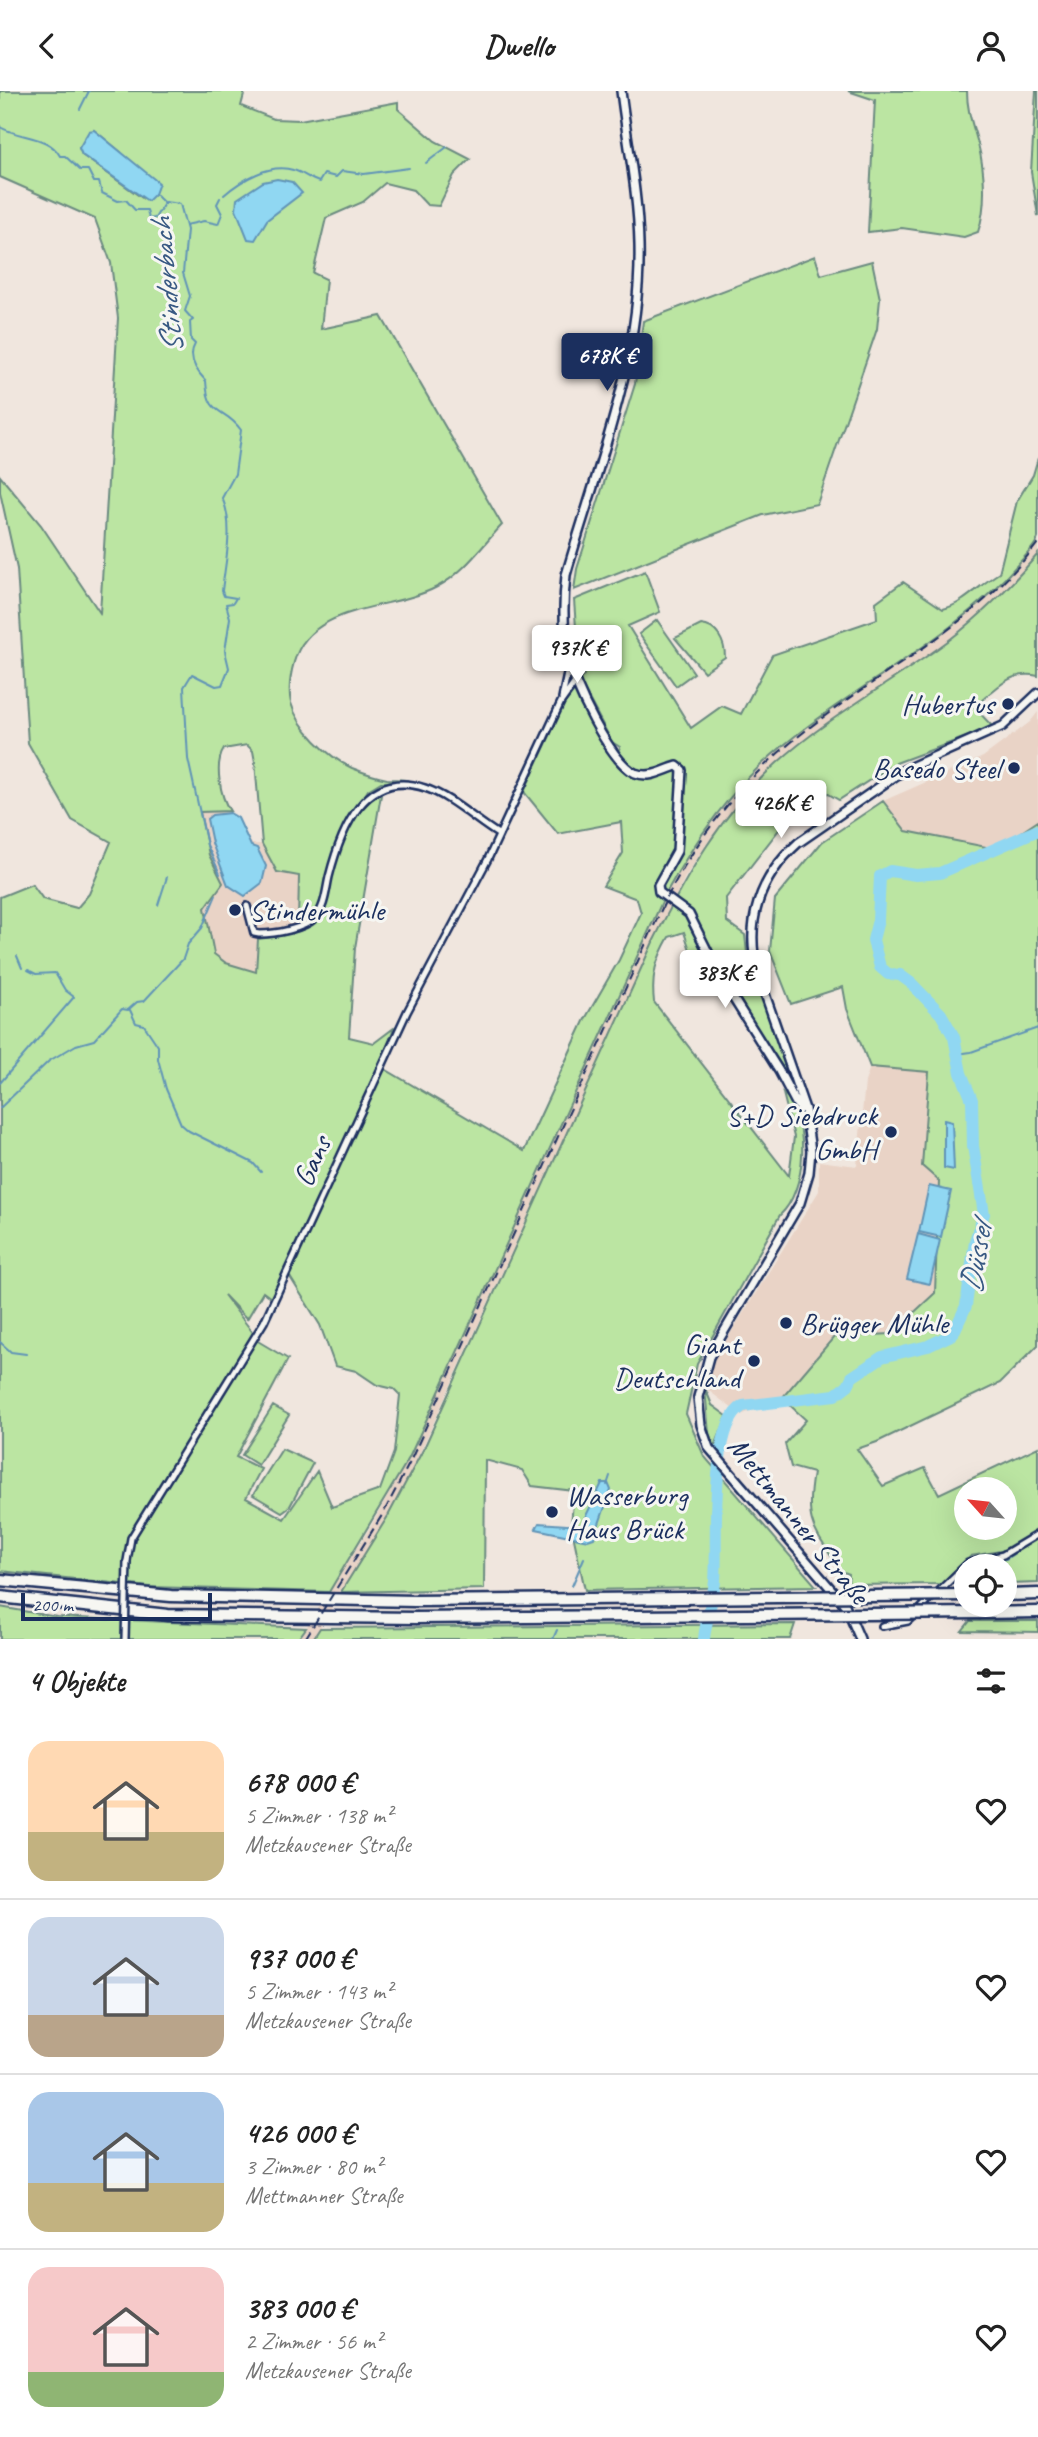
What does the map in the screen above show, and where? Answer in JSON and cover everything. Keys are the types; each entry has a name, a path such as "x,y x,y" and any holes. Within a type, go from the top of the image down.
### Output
{"highway":[{"path":"0,1580 171,1596 415,1601 954,1595"},
{"path":"1017,1595 1038,1594"},
{"path":"0,1597 168,1615 415,1618 1038,1612"}],"main road":[{"path":"621,91 639,245 637,277 622,389 566,575 564,602 569,663 610,746 624,765 633,772 646,775 677,767 682,770 677,851 658,885 659,892 689,914 723,982 779,1071 797,1105 805,1109"},
{"name":"Mettmanner Straße","path":"860,1639 858,1627 837,1595 713,1454 699,1415 701,1379 709,1357 800,1202 809,1173 811,1151 805,1109 753,954 752,924 772,875 786,854 798,843 904,770 1003,726 1038,693"}],"street":[{"name":"Gans","path":"125,1639 127,1561 131,1538 264,1322 407,1012 544,745 561,702 569,663"},
{"name":"Gans","path":"561,702 576,681"},
{"path":"247,906 254,933 259,934 301,926 316,917 323,905 332,866 346,833 364,799 381,787 402,785 426,788 498,834"},
{"path":"882,1626 908,1621 968,1563 1003,1555 1038,1534"},
{"path":"837,1595 849,1588"}],"shaded area":[{"path":"1038,539 1038,554 1012,585 937,649 800,744 757,782 709,841 685,877 653,942 401,1494 313,1639 299,1639 371,1526 409,1458 666,893 700,835 735,792 770,756 814,721 932,642 965,615"},
{"path":"1038,712 1038,821 996,850 906,831 883,801 983,757 1030,722"},
{"path":"230,811 252,844 262,844 277,872 299,875 298,932 258,939 256,972 226,963 214,954 205,907 223,883 209,855 199,812"},
{"path":"870,1067 929,1072 922,1166 939,1181 935,1293 891,1334 834,1337 782,1398 741,1415 705,1388 714,1360 819,1191 819,1161 857,1166 865,1082"}],"green space":[{"path":"0,91 245,91 241,106 274,119 300,120 398,102 398,109 435,141 470,159 454,175 439,206 427,205 413,190 385,183 363,202 326,218 313,273 326,279 321,329 381,316 502,525 464,567 437,587 419,595 334,619 317,629 303,643 294,662 290,683 291,703 300,722 315,741 333,757 352,768 383,778 413,782 381,782 368,790 332,854 320,906 298,924 299,876 277,872 262,844 253,751 247,745 224,749 219,771 223,797 230,811 200,812 209,855 223,883 205,908 214,954 226,963 256,972 258,939 295,932 308,926 320,915 347,833 361,808 382,789 355,948 349,1037 374,1043 394,1028 382,1059 385,1069 524,1151 585,1019 619,960 641,913 637,899 603,886 623,853 621,822 558,834 524,792 565,703 575,690 598,736 615,757 620,747 612,742 579,680 584,676 578,655 574,600 645,571 660,612 628,626 691,728 722,706 741,714 772,655 877,619 876,602 903,582 943,609 965,599 999,573 1017,501 1033,475 1038,458 1038,538 1030,551 992,591 962,617 802,730 772,755 741,785 688,855 666,893 409,1458 329,1592 150,1587 0,1571 0,897 32,884 43,899 77,908 89,894 111,842 72,820 28,743 17,569 0,492 0,476 41,525 100,613 118,318 111,263 95,219 0,177","holes":["94,130 121,152 141,197 82,155 79,148","285,1269 320,1325 335,1366 356,1371 377,1385 394,1389 400,1395 394,1452 380,1490 332,1507 317,1471 284,1519 246,1498 261,1469 236,1457 288,1359 256,1340 169,1477 254,1334 224,1295 247,1319 263,1292 271,1298"]},
{"path":"848,91 967,91 983,177 983,211 978,232 964,237 902,228 868,232 875,100"},
{"path":"1038,91 1038,216 1031,172"},
{"path":"815,256 821,275 872,261 880,299 877,329 817,504 763,515 574,590 577,569 635,384 643,321"},
{"path":"1038,554 1038,676 1011,679 974,707 993,727 896,763 839,800 825,792 778,831 726,898 727,922 745,935 747,953 798,1096 726,977 712,982 703,961 694,962 684,932 669,937 656,968 654,1002 789,1176 794,1137 783,1093 792,1104 798,1119 802,1154 796,1189 697,1364 686,1414 704,1456 816,1586 585,1590 571,1525 574,1491 532,1486 522,1470 485,1460 484,1589 341,1592 388,1516 425,1446 653,942 706,847 739,803 777,763 835,718 965,628"},
{"path":"657,620 694,673 676,686 639,634"},
{"path":"701,625 711,628 719,636 725,657 704,672 675,638"},
{"path":"883,801 906,831 996,849 1038,821 1038,1345 1000,1383 857,1449 883,1486 925,1468 939,1494 954,1487 954,1540 1017,1540 1017,1477 975,1477 1038,1447 1038,1529 1001,1551 954,1554 954,1572 942,1584 848,1585 849,1574 841,1571 814,1526 810,1504 813,1473 791,1467 785,1444 806,1420 782,1398 834,1337 891,1334 935,1293 939,1181 922,1166 929,1072 870,1067 847,1009 843,987 791,1004 770,951 775,899 822,842"},
{"path":"705,1388 712,1405 727,1416 715,1446 709,1434"},
{"path":"273,1406 289,1415 258,1465 242,1455"},
{"path":"282,1449 313,1463 290,1506 282,1512 253,1495"},
{"path":"1038,1538 1038,1583 1017,1584 1017,1554 1013,1554"},
{"path":"0,1607 57,1617 306,1628 298,1639 0,1639"},
{"path":"970,1621 1038,1621 1038,1632 962,1631"},
{"path":"795,1624 790,1639 313,1639 320,1628"}],"water":[{"path":"94,130 159,183 155,194 148,201 82,155 79,148 89,131"},
{"path":"277,179 292,182 302,193 267,220 255,240 248,239 236,209 237,199 263,182"},
{"path":"230,813 238,818 251,846 257,848 266,866 262,883 245,896 228,885 212,843 207,819 212,815"},
{"path":"944,1120 952,1122 954,1170 944,1168"},
{"path":"929,1186 951,1191 941,1237 919,1232"},
{"path":"918,1234 940,1240 930,1284 907,1279"},
{"path":"602,1483 608,1483 611,1490 594,1538 588,1540 536,1529 539,1523 581,1526"}],"waterway":[{"path":"80,109 89,91"},
{"name":"Stinderbach","path":"0,127 49,144 60,156 65,156 80,170 88,170 94,182 99,182 102,193 118,201 126,200 135,210 147,210 149,219 155,218 165,202 180,204 187,230 183,273 190,296 185,311 193,320 190,322 191,340 195,344 192,359 206,381 207,393 213,406 241,430 235,474 222,498 229,532 222,591 224,596 236,598 233,603 226,604 230,618 225,651 229,668 222,685 216,686 192,674 184,687 188,759 207,845 220,874"},
{"path":"426,163 447,147"},
{"path":"224,195 256,174 275,169 296,171 319,182 324,174 336,177 342,171 364,174 409,168"},
{"path":"155,194 164,203"},
{"path":"186,225 204,221 218,224 222,214 217,204 220,198"},
{"name":"Düssel","path":"704,1639 715,1581 720,1460 724,1436 732,1418 743,1406 835,1395 848,1385 852,1377 882,1357 928,1346 953,1334 966,1306 975,1241 984,1214 973,1146 972,1100 961,1073 954,1037 941,1014 911,983 900,975 888,974 880,967 873,940 878,920 880,876 890,871 916,875 940,873 1038,830"},
{"path":"158,905 167,877"},
{"name":"Stinderbach","path":"0,1108 49,1061 76,1045 94,1040 122,1009 128,1010 137,1002 144,1001 183,959 188,944 202,928 216,895"},
{"path":"17,956 22,968"},
{"path":"0,1083 74,997 65,990 55,973 36,974 28,970"},
{"path":"130,1010 136,1023 144,1025 158,1046 158,1059 166,1089 181,1124 189,1131 253,1163 261,1172"},
{"path":"957,1054 971,1052 1038,1028"},
{"path":"0,1342 11,1352 26,1354"},
{"path":"607,1485 610,1476"},
{"path":"1013,1554 1025,1545"},
{"path":"572,1586 584,1558"},
{"path":"553,1639 557,1630"}],"railway":[{"path":"305,1639 384,1512 409,1464 663,906 703,837 736,795 774,757 826,715 922,649 983,602 1038,543"}],"place":[{"name":"Hubertus","path":"1008,704"},
{"name":"Basedo Steel","path":"1014,768"},
{"name":"Stindermühle","path":"235,910"},
{"name":"S+D Siebdruck GmbH","path":"891,1132"},
{"name":"Brügger Mühle","path":"786,1323"},
{"name":"Giant Deutschland","path":"754,1361"},
{"name":"Wasserburg Haus Brück","path":"552,1512"}]}
